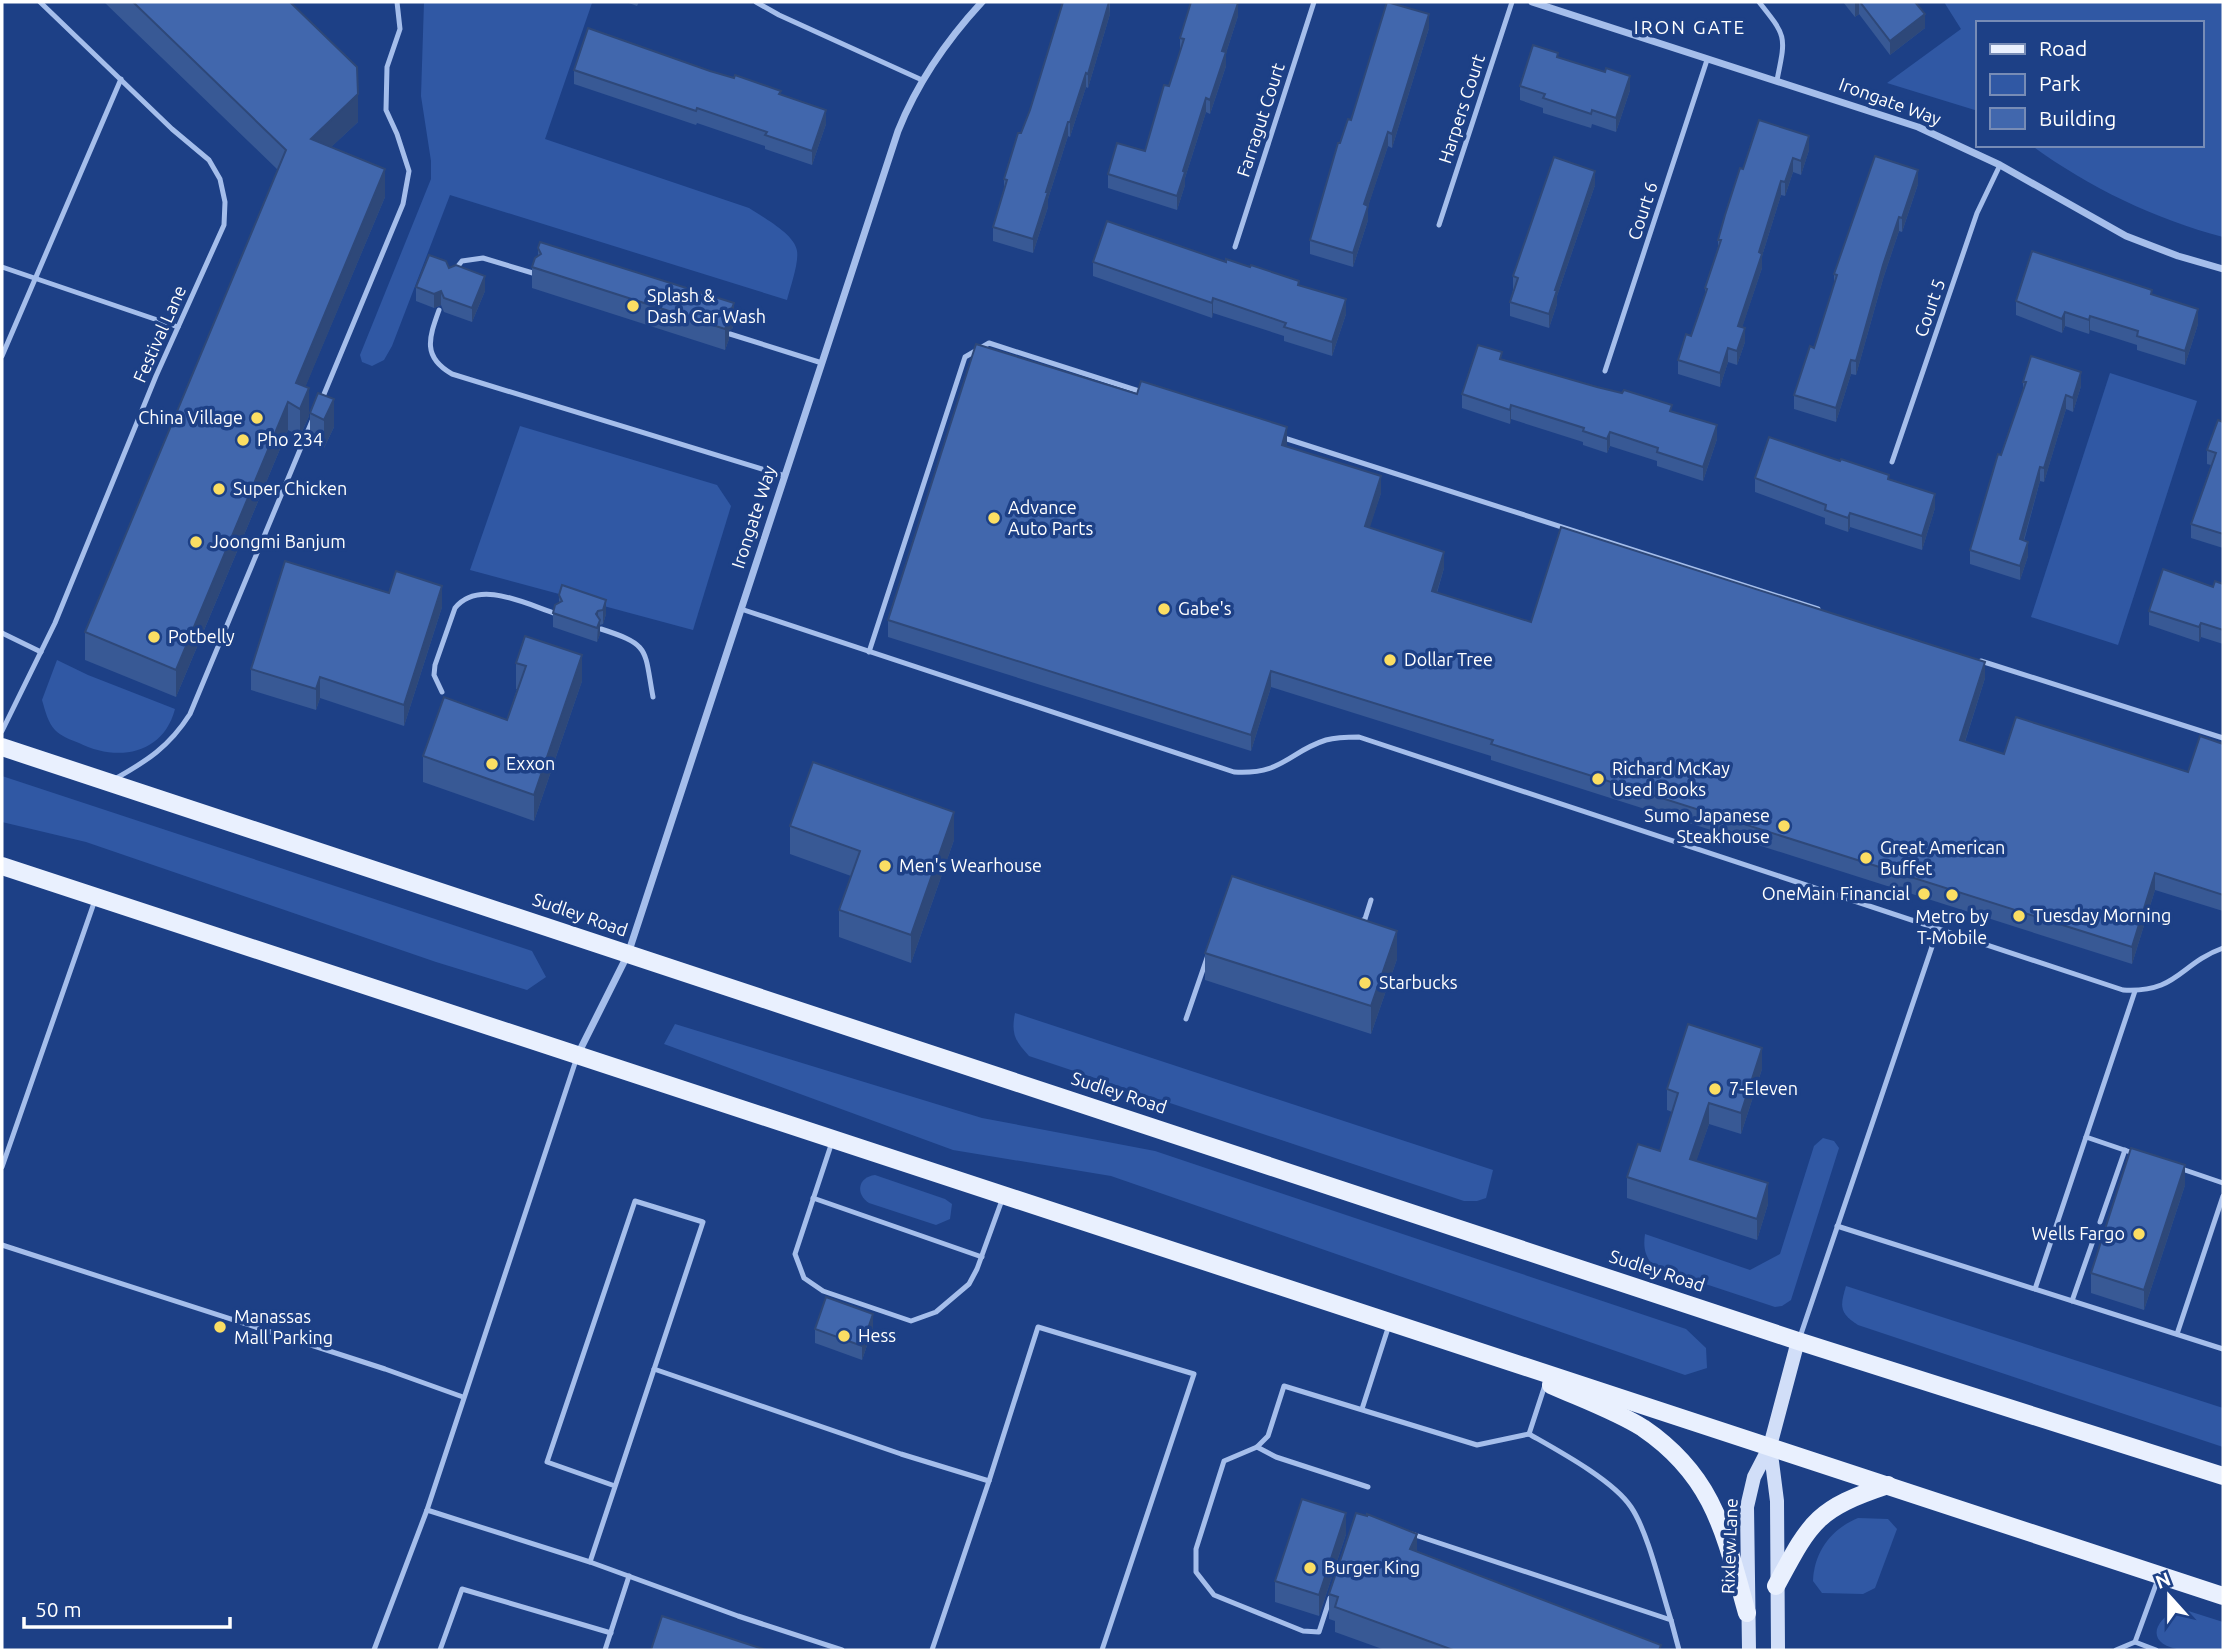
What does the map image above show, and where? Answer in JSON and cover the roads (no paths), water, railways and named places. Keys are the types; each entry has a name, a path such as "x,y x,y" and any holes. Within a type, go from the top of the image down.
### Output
{"main road":[{"name":"Sudley Road","path":"2,747 1798,1341 2223,1476"},
{"path":"2,866 1488,1354 1546,1378 1640,1427 1666,1445 1688,1466 1709,1497 1721,1524 1747,1613"},
{"path":"1546,1378 1770,1447 2223,1595"},
{"path":"1776,1586 1804,1534 1814,1522 1843,1502 1888,1485"}],"street":[{"name":"Irongate Way","path":"578,1055 628,954 898,131 922,80 944,45 982,2"},
{"name":"Irongate Way","path":"1532,2 1918,127 2000,165 2126,236 2178,257 2223,268"},
{"name":"Rixlew Lane","path":"1749,1650 1747,1507 1754,1477 1770,1447 1798,1341"},
{"name":"Rixlew Lane","path":"1770,1447 1777,1501 1778,1650"}],"lane":[{"name":"Festival Lane","path":"2,731 55,623 156,376 224,225 225,202 220,179 209,159 172,129 40,2"},
{"path":"109,782 164,748 178,732 199,692 403,204 409,171 386,110 387,67 400,29 397,2"},
{"path":"756,2 922,80"},
{"name":"Farragut Court","path":"1235,247 1314,2"},
{"name":"Harpers Court","path":"1439,225 1512,2"},
{"path":"1759,2 1780,28 1785,43 1777,80"},
{"name":"Court 6","path":"1605,371 1707,60"},
{"path":"2,356 121,79"},
{"name":"Court 5","path":"1892,462 1977,213 2000,165"},
{"path":"452,278 462,261 473,258 483,258 536,274"},
{"path":"2,267 178,327"},
{"path":"439,310 430,340 431,355 440,368 452,374 785,476"},
{"path":"730,334 822,363"},
{"path":"869,652 965,357 989,343 1148,394"},
{"path":"1268,432 1825,611"},
{"path":"442,692 434,675 435,665 455,608 460,602 474,595 493,594 557,614"},
{"path":"741,609 1234,772 1256,773 1277,767 1322,741 1338,737 1359,737 2123,990 2136,991 2164,986 2175,980 2193,963 2223,948"},
{"path":"601,629 638,644 644,652 653,697"},
{"path":"2,633 41,652"},
{"path":"1971,657 2223,738"},
{"path":"2,1167 96,897"},
{"path":"1352,921 1363,922 1371,900"},
{"path":"1798,1341 1938,929"},
{"path":"1186,1019 1212,941"},
{"path":"2035,1289 2136,991"},
{"path":"374,1650 427,1510 578,1055"},
{"path":"2086,1137 2147,1157"},
{"path":"833,1139 795,1254 804,1278 823,1292 911,1321 936,1312 969,1284 982,1257 1004,1195"},
{"path":"2100,1223 2125,1150"},
{"path":"2171,1165 2223,1183"},
{"path":"2177,1334 2223,1196"},
{"path":"813,1198 982,1257"},
{"path":"590,1562 703,1222 635,1201 547,1462 615,1486"},
{"path":"1837,1226 2223,1349"},
{"path":"2073,1301 2094,1238"},
{"path":"2,1245 373,1365 463,1397"},
{"path":"1362,1409 1390,1322"},
{"path":"932,1650 1038,1327 1194,1374 1102,1650"},
{"path":"654,1369 901,1454 989,1480"},
{"path":"1529,1434 1546,1378"},
{"path":"1332,1593 1319,1632 1303,1631 1214,1595 1196,1572 1196,1549 1224,1461 1256,1447 1268,1436 1284,1386 1477,1446 1529,1434 1616,1490 1631,1507 1642,1529 1679,1650"},
{"path":"1256,1447 1276,1457 1368,1487"},
{"path":"427,1510 590,1562 738,1616 842,1650"},
{"path":"1410,1534 1671,1620"},
{"path":"2135,1642 2159,1575"},
{"path":"606,1650 629,1576"},
{"path":"440,1650 462,1589 611,1633"},
{"path":"2116,1650 2135,1642 2156,1650"}],"place":[{"name":"Splash & Dash Car Wash","path":"633,306"},
{"name":"China Village","path":"257,418"},
{"name":"Pho 234","path":"243,440"},
{"name":"Super Chicken","path":"219,489"},
{"name":"Advance Auto Parts","path":"994,518"},
{"name":"Joongmi Banjum","path":"196,542"},
{"name":"Gabe's","path":"1164,609"},
{"name":"Potbelly","path":"154,637"},
{"name":"Dollar Tree","path":"1390,660"},
{"name":"Exxon","path":"492,764"},
{"name":"Richard McKay Used Books","path":"1598,779"},
{"name":"Sumo Japanese Steakhouse","path":"1784,826"},
{"name":"Great American Buffet","path":"1866,858"},
{"name":"Men's Wearhouse","path":"885,866"},
{"name":"OneMain Financial","path":"1924,894"},
{"name":"Metro by T-Mobile","path":"1952,895"},
{"name":"Tuesday Morning","path":"2019,916"},
{"name":"Starbucks","path":"1365,983"},
{"name":"7-Eleven","path":"1715,1089"},
{"name":"Wells Fargo","path":"2139,1234"},
{"name":"Manassas Mall Parking","path":"220,1327"},
{"name":"Hess","path":"844,1336"},
{"name":"Burger King","path":"1310,1568"}],"district":[{"name":"IRON GATE","path":"1690,27"}]}
